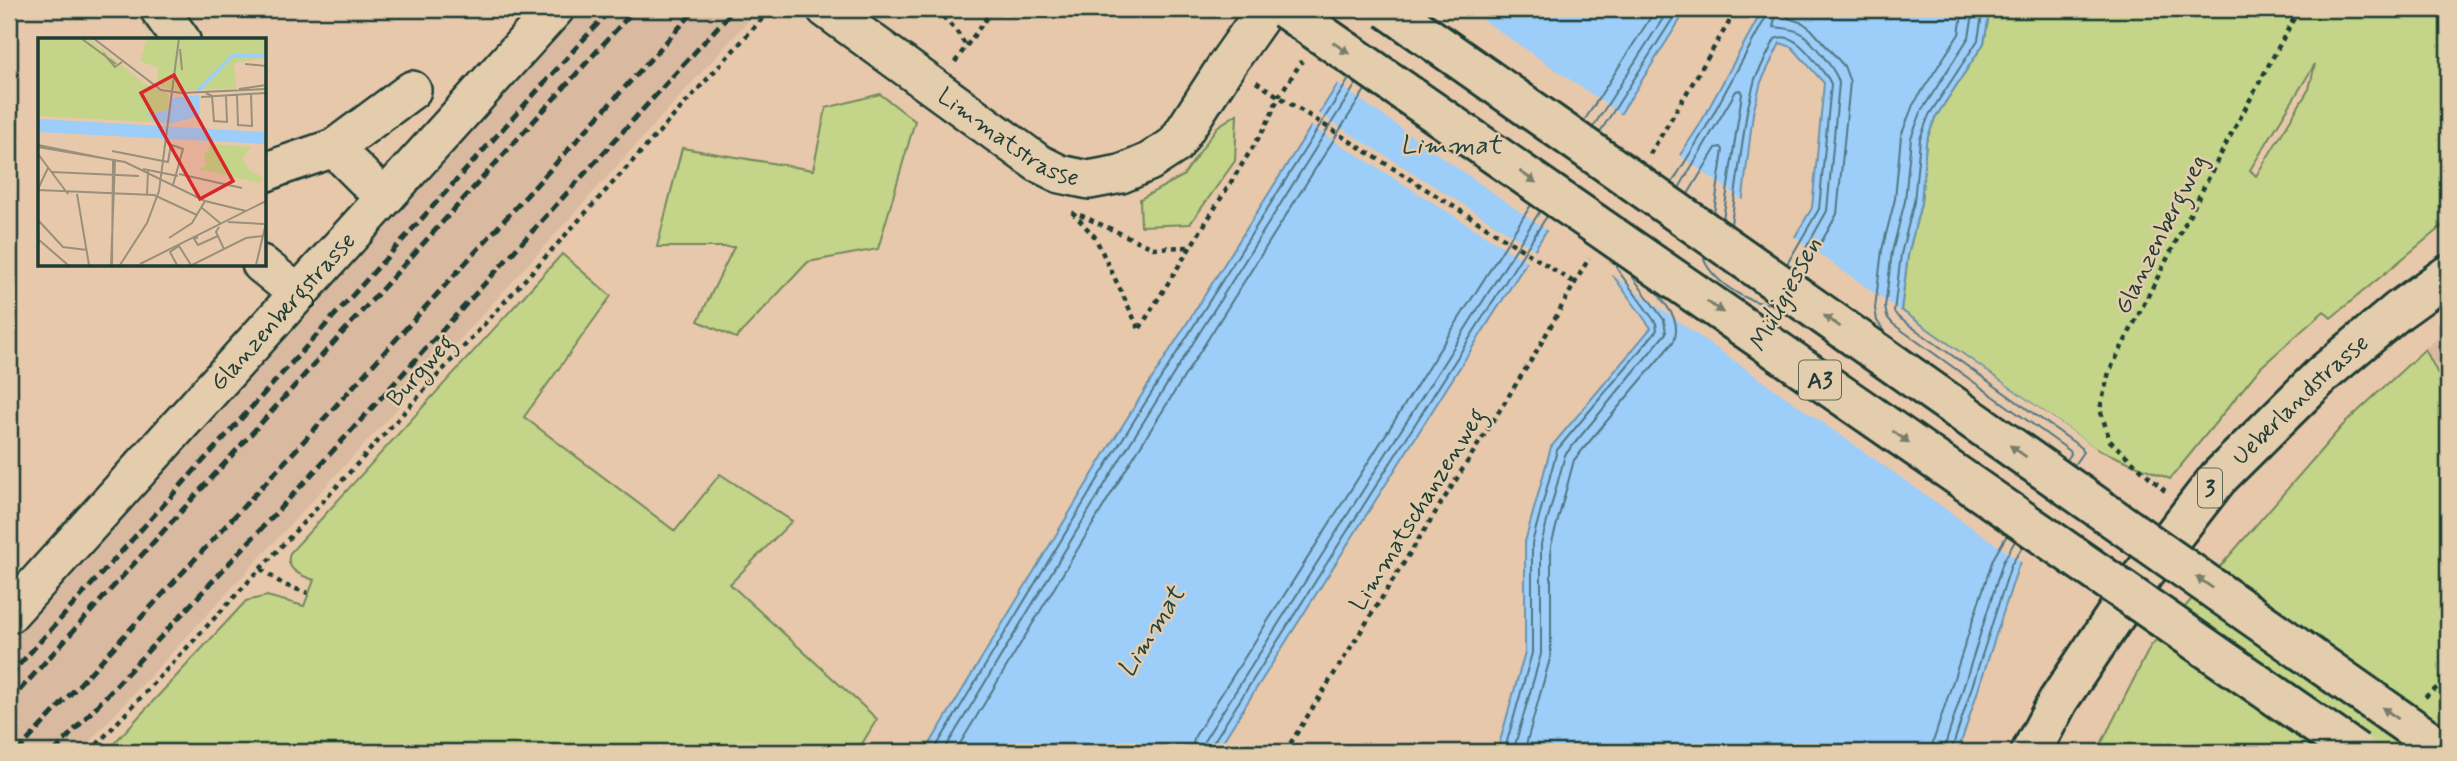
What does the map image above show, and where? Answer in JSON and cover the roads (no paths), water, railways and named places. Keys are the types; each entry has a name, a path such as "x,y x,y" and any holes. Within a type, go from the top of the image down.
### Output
{"main road":[{"name":"A3","path":"1388,9 2446,752"},
{"name":"A3","path":"1264,11 2356,752"},
{"name":"Ueberlandstrasse","path":"2031,752 2058,701 2142,576 2218,478 2323,374 2398,311 2448,275"}],"street":[{"path":"159,9 180,38"},
{"name":"Glanzenbergstrasse","path":"9,614 555,9"},
{"name":"Limmatstrasse","path":"826,9 1038,163 1060,174 1089,180 1121,174 1149,162 1175,145 1264,11"},
{"path":"266,172 334,148 412,90"},
{"path":"334,148 384,198"},
{"path":"263,266 297,293"}],"water":[{"name":"Limmat","path":"1385,9 1687,9 1216,752 925,752 1109,447"},
{"name":"Müligiessen","path":"1763,9 1990,9 1984,43 1935,118 1926,142 1921,203 1908,255 1901,310 2094,448 2018,567 1958,752 1497,752 1525,652 1525,542 1551,447 1651,328 1607,267 1699,126","holes":["1780,43 1792,47 1824,83 1812,208 1764,289 1719,259 1740,222 1753,113 1761,82"]}],"railway":[{"path":"9,676 611,9"},
{"path":"9,702 635,9"},
{"path":"17,752 696,9"},
{"path":"54,752 311,475 734,9"}]}
